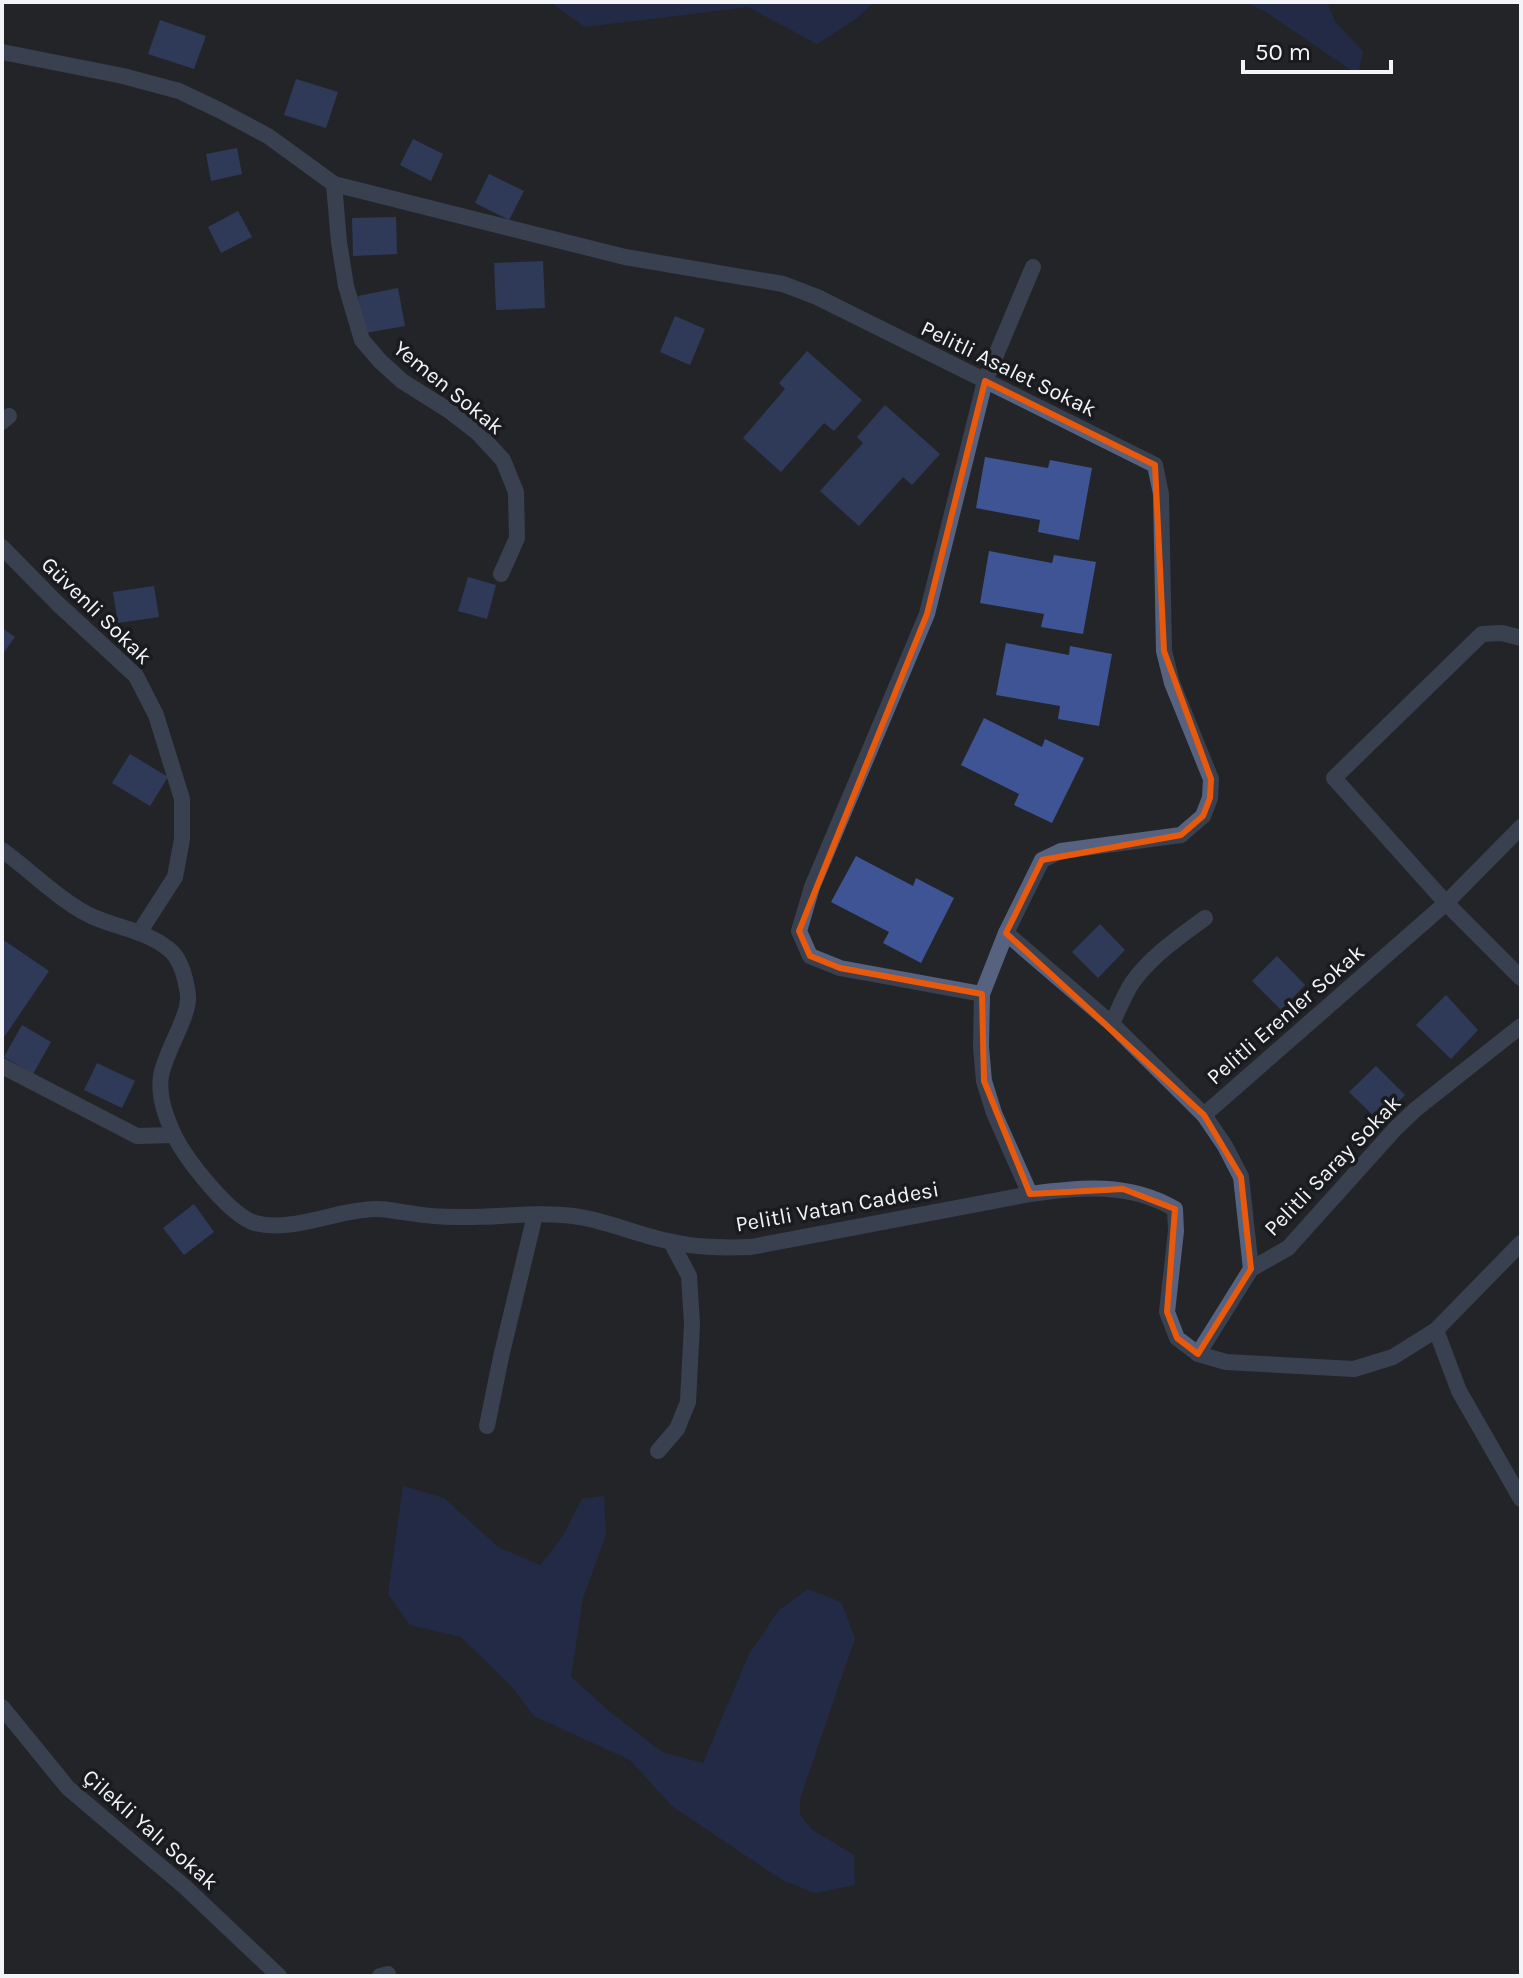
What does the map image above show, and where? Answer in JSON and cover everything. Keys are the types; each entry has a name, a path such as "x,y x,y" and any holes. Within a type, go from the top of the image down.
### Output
{"street":[{"name":"Pelitli Asalet Sokak","path":"2,52 123,76 179,91 268,136 334,184 625,257 783,284 817,297 1155,465 1161,494 1164,651 1172,683 1211,779 1210,798 1203,816 1181,835 1061,851 1042,860 1006,933 982,994 984,1081 994,1113 1030,1194"},
{"name":"Yemen Sokak","path":"334,184 346,286 362,340 402,381 478,433 503,460 516,492 517,538 501,574"},
{"path":"982,994 840,968 810,956 799,931 812,887 927,614 985,381 1033,267"},
{"name":"Güvenli Sokak","path":"2,547 136,676 156,715 182,799 182,839 175,877 139,933"},
{"path":"1521,638 1502,633 1482,634 1334,778 1446,903 1521,978"},
{"name":"Pelitli Erenler Sokak","path":"1006,933 1112,1024 1204,1115 1446,903 1521,827"},
{"name":"Pelitli Vatan Caddesi","path":"2,850 87,914 158,941 174,953 183,972 189,999 160,1079 163,1108 174,1135 195,1170 236,1212 254,1223 279,1225 304,1222 348,1211 377,1208 427,1216 573,1216 671,1242 711,1248 751,1247 1030,1194 1068,1189 1123,1189 1158,1199 1175,1209 1176,1231 1167,1312 1177,1338 1198,1354"},
{"path":"1112,1024 1132,983 1175,940 1205,918"},
{"name":"Pelitli Saray Sokak","path":"1198,1354 1251,1269 1288,1248 1406,1119 1521,1026"},
{"path":"2,1066 137,1136 174,1135"},
{"path":"1204,1115 1241,1177 1251,1269"},
{"path":"487,1426 535,1215"},
{"path":"658,1451 677,1429 688,1402 692,1324 689,1276 671,1242"},
{"path":"1198,1354 1226,1362 1354,1369 1393,1357 1436,1330 1521,1243"},
{"path":"1436,1330 1459,1391 1521,1499"},
{"name":"Çilekli Yalı Sokak","path":"2,1707 68,1788 185,1887 279,1976"}],"highlighted area":[{"path":"985,381 1155,465 1164,651 1211,779 1210,798 1203,816 1181,835 1042,860 1006,933 1204,1115 1241,1177 1251,1269 1198,1354 1177,1338 1167,1312 1175,1209 1123,1189 1030,1194 984,1081 982,994 840,968 810,956 799,931 927,614"}],"shaded area":[{"path":"550,2 874,2 856,19 817,44 748,7 585,27"},
{"path":"1245,2 1327,2 1336,23 1363,51 1358,75 1266,12"},
{"path":"403,1486 444,1498 498,1547 540,1565 561,1539 582,1499 604,1496 606,1535 583,1598 571,1677 662,1752 703,1763 749,1654 779,1610 808,1589 841,1602 855,1638 800,1799 800,1814 811,1829 854,1855 855,1885 815,1893 782,1880 672,1806 630,1760 534,1716 511,1686 461,1637 410,1625 388,1594"}],"building":[{"path":"160,20 206,36 194,69 148,54"},
{"path":"296,79 338,92 326,128 284,115"},
{"path":"413,139 443,154 431,181 400,165"},
{"path":"237,148 242,174 211,181 206,154"},
{"path":"489,174 524,191 509,220 475,203"},
{"path":"238,211 252,237 221,253 208,227"},
{"path":"396,217 397,254 353,256 352,218"},
{"path":"543,261 545,308 496,310 494,263"},
{"path":"398,288 405,326 365,333 358,296"},
{"path":"675,316 705,329 690,365 660,352"},
{"path":"807,351 862,400 834,431 824,423 781,472 743,438 785,389 779,383"},
{"path":"885,405 940,454 912,485 903,477 859,526 820,491 863,443 857,437"},
{"path":"985,457 1048,468 1050,460 1092,468 1079,540 1038,532 1040,520 976,508"},
{"path":"989,551 1052,563 1054,555 1096,562 1083,634 1041,627 1044,614 980,603"},
{"path":"468,577 496,585 487,619 458,611"},
{"path":"154,586 159,617 118,623 113,592"},
{"path":"2,628 15,637 2,655"},
{"path":"1006,643 1069,655 1070,646 1112,654 1099,726 1058,719 1060,706 996,695"},
{"path":"984,718 1042,747 1045,739 1084,758 1052,823 1014,805 1019,794 961,765"},
{"path":"130,754 168,777 150,806 112,783"},
{"path":"856,856 913,886 916,878 954,898 921,963 883,943 889,932 831,902"},
{"path":"1100,924 1125,950 1098,978 1072,952"},
{"path":"2,939 49,971 2,1040"},
{"path":"1277,956 1305,985 1281,1010 1252,981"},
{"path":"1446,995 1478,1030 1451,1059 1416,1025"},
{"path":"22,1025 51,1042 33,1074 4,1057"},
{"path":"97,1063 135,1081 122,1108 84,1090"},
{"path":"1376,1066 1405,1095 1379,1121 1349,1092"},
{"path":"194,1204 214,1232 184,1255 163,1228"}]}
